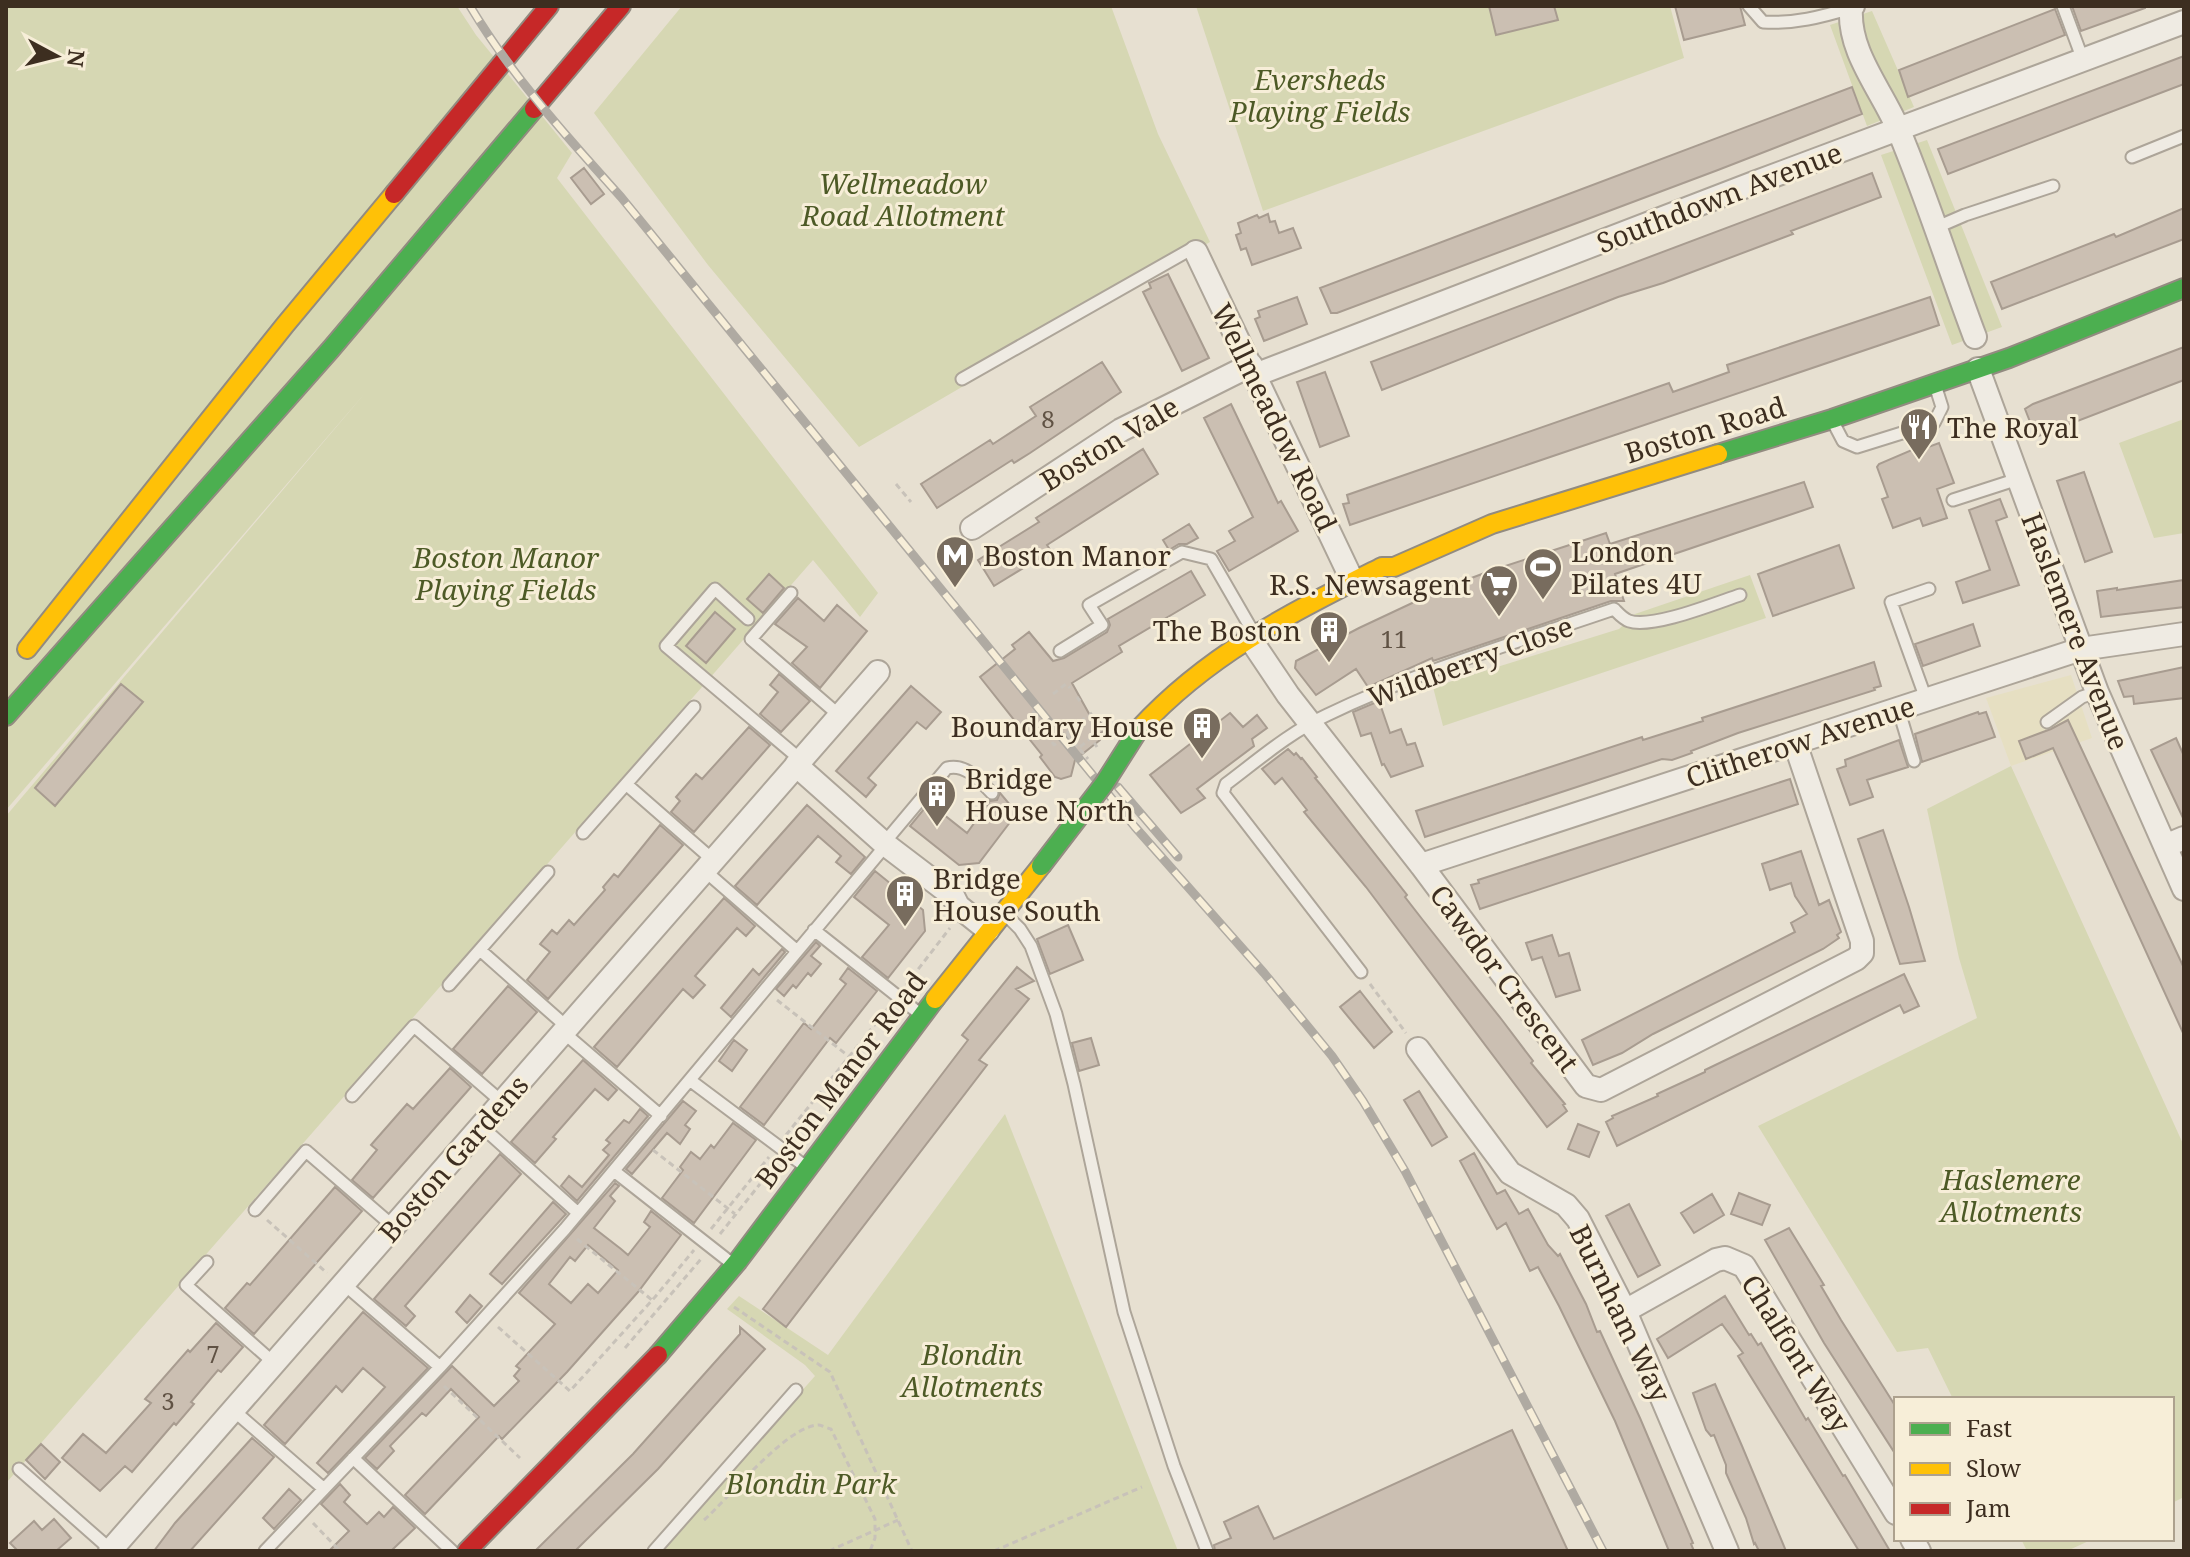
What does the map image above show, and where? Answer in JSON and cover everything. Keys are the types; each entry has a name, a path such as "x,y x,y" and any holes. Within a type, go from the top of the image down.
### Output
{"main road":[{"path":"15,664 285,325 549,6"},
{"path":"6,716 331,349 621,6"},
{"name":"Boston Road","path":"1252,636 1382,567 1394,567 1492,524 1832,419 1978,369 2184,288"},
{"name":"Boston Manor Road","path":"467,1551 524,1490 596,1422 734,1265 988,930 1104,784 1155,710 1192,675 1252,636"}],"street":[{"path":"1852,7 1850,26 1854,43 1898,129 1975,337"},
{"name":"Southdown Avenue","path":"1253,370 2184,22"},
{"name":"Wellmeadow Road","path":"1196,252 1353,582"},
{"name":"Haslemere Avenue","path":"1978,369 2097,692 2174,842 2184,889"},
{"name":"Boston Vale","path":"972,528 1121,430 1253,370"},
{"name":"Clitherow Avenue","path":"1421,865 2081,649 2184,634"},
{"name":"Cawdor Crescent","path":"1252,636 1312,724 1586,1086 1601,1090 1774,1003 1862,953 1862,941 1795,743"},
{"name":"Boston Gardens","path":"110,1551 878,672"},
{"path":"799,763 885,844 953,896 958,906 988,930"},
{"name":"Burnham Way","path":"1418,1049 1458,1120 1510,1173 1566,1205 1578,1219 1625,1311 1727,1551"},
{"name":"Chalfont Way","path":"1625,1311 1716,1260 1725,1258 1744,1266 1894,1510"}],"lane":[{"path":"1749,6 1763,22 1786,23 1852,7"},
{"path":"2063,6 2083,60"},
{"path":"2132,157 2184,136"},
{"path":"1935,229 1965,215 2053,186"},
{"path":"962,379 1193,248 1196,252"},
{"path":"1832,419 1843,441 1857,447 1934,423 1942,407 1934,384"},
{"path":"1953,500 2018,479"},
{"path":"1060,651 1102,625 1089,605 1182,552 1211,559 1252,636"},
{"path":"748,619 715,589 666,646 799,763"},
{"path":"1926,699 1891,602 1929,589"},
{"path":"791,593 751,639 840,716"},
{"name":"Wildberry Close","path":"1312,724 1324,716 1446,667 1614,609 1627,620 1644,623 1740,595"},
{"path":"2047,722 2082,697 2097,692"},
{"path":"583,833 694,707"},
{"path":"1898,708 1914,761"},
{"path":"1312,724 1226,784 1223,793 1361,972"},
{"path":"265,1551 436,1371 565,1229 691,1081 947,768 955,766 964,769 992,793"},
{"path":"626,784 797,951"},
{"path":"449,985 548,872"},
{"path":"1003,911 1031,946 1056,1014 1124,1312 1174,1466 1207,1551"},
{"path":"814,930 923,1016"},
{"path":"480,950 661,1116"},
{"path":"352,1096 414,1026 502,1102"},
{"path":"691,1081 807,1168"},
{"path":"481,1126 578,1213"},
{"path":"255,1210 306,1151 394,1227"},
{"path":"614,1171 734,1265"},
{"path":"207,1262 186,1285 274,1363"},
{"path":"343,1285 436,1371"},
{"path":"654,1551 796,1390"},
{"path":"232,1409 324,1489"},
{"path":"353,1458 452,1551"},
{"path":"19,1469 110,1551"}],"path":[{"path":"896,484 911,502"},
{"path":"1053,694 1066,684 1070,688"},
{"path":"1033,719 1029,714 1040,709"},
{"path":"1056,741 1090,716"},
{"path":"1067,734 1081,750 1091,738 1094,743"},
{"path":"1361,972 1418,1049"},
{"path":"765,991 857,1063"},
{"path":"641,1140 736,1214"},
{"name":"Boston Manor Road","path":"625,1348 786,1152"},
{"path":"255,1210 343,1285"},
{"path":"565,1229 652,1300"},
{"path":"712,1290 830,1372 912,1551"},
{"path":"486,1317 570,1391"},
{"path":"436,1371 521,1459"},
{"path":"702,1522 787,1439 796,1432 819,1425 831,1429 875,1519 870,1551"},
{"path":"994,1551 1142,1487"},
{"path":"302,1512 340,1551"},
{"path":"829,1551 898,1520"},
{"path":"768,1551 793,1551"}],"shaded area":[{"path":"2071,675 2092,738 2011,766 1986,698"}],"green space":[{"name":"Boston Manor Playing Fields","path":"6,6 457,6 476,35 572,153 557,178 878,593 860,617 813,560 7,1482 6,816 366,392 6,810"},
{"name":"Wellmeadow Road Allotment","path":"682,6 1111,6 1158,134 1210,242 859,447 708,265 594,113"},
{"name":"Eversheds Playing Fields","path":"1196,6 1670,6 1684,58 1263,211"},
{"path":"1872,11 1914,107 1867,126 1830,25"},
{"path":"1927,140 2002,327 1952,345 1881,155"},
{"path":"2184,419 2184,533 2154,538 2119,443"},
{"path":"1750,575 1766,618 1443,726 1433,687 1619,629 1635,614"},
{"name":"Haslemere Allotments","path":"2011,766 2184,1146 2184,1497 2174,1502 2174,1397 1952,1397 1928,1348 1897,1352 1758,1126 1977,1018 1959,958 1927,809"},
{"name":"Blondin Allotments","path":"1005,1114 1178,1551 660,1551 815,1376 805,1365 727,1309 739,1296 828,1355"},
{"path":"2022,1541 2089,1541 2067,1551 2027,1551"}],"building":[{"path":"1489,6 1554,6 1558,20 1496,35"},
{"path":"1675,6 1740,6 1745,25 1684,40"},
{"path":"2072,6 2145,6 2145,8 2081,31"},
{"path":"2055,9 2065,35 1908,97 1899,70"},
{"path":"2184,56 2184,84 1948,174 1938,149"},
{"path":"1852,87 1862,114 1718,170 1337,313 1331,313 1320,288"},
{"path":"584,168 604,194 591,204 571,178"},
{"path":"1872,173 1881,197 1791,231 1793,234 1618,297 1382,390 1371,362"},
{"path":"2184,208 2184,239 2002,309 1991,282 2114,234 2116,237"},
{"path":"1268,214 1270,222 1275,221 1279,233 1293,228 1301,248 1252,265 1246,248 1241,250 1236,235 1241,233 1238,223"},
{"path":"1168,274 1209,358 1182,371 1143,292 1151,288 1149,283"},
{"path":"1297,297 1307,324 1264,341 1255,319 1260,317 1258,311"},
{"path":"1930,297 1939,325 1350,525 1343,504 1349,503 1347,495 1669,383 1673,392 1729,372 1727,365"},
{"path":"2184,347 2184,380 2036,437 2025,409 2033,404"},
{"path":"1102,362 1121,392 1030,453 1014,463 1012,460 937,508 921,484 990,440 993,444 1036,416 1030,407"},
{"path":"1325,372 1349,436 1320,447 1297,382"},
{"path":"1231,404 1278,503 1281,501 1298,531 1229,571 1217,551 1235,541 1229,531 1253,517 1204,418"},
{"path":"1939,443 1954,483 1937,489 1947,518 1923,526 1920,518 1893,528 1882,499 1888,497 1877,467 1914,449 1915,452"},
{"path":"1143,449 1158,474 1047,545 1051,551 994,586 978,560 1039,522 1036,518"},
{"path":"2084,472 2112,552 2085,562 2057,481"},
{"path":"1804,482 1813,507 1615,574 1624,601 1611,601 1433,661 1432,658 1368,687 1356,669 1316,695 1295,668 1296,661 1359,628 1442,589 1490,571 1606,533 1610,544"},
{"path":"2000,499 2007,517 1996,521 2019,585 1963,603 1956,582 1990,570 1969,510"},
{"path":"1189,524 1198,538 1169,550 1163,540"},
{"path":"1839,545 1854,588 1773,616 1758,574"},
{"path":"1191,571 1205,595 1119,646 1122,652 1072,683 1092,719 1095,716 1106,729 1101,733 1100,740 1075,760 1071,776 1055,777 1040,757 1042,755 980,677 1015,649 1012,645 1029,632 1053,661 1064,658 1107,632 1110,625 1108,619"},
{"path":"769,574 784,588 763,613 747,599"},
{"path":"2184,580 2184,607 2101,617 2097,591"},
{"path":"798,598 824,621 837,605 867,631 820,688 792,663 807,647 775,624"},
{"path":"715,612 735,629 706,663 686,646"},
{"path":"1973,624 1980,646 1923,666 1915,644"},
{"path":"1874,662 1881,686 1875,690 1738,733 1672,760 1662,759 1425,837 1416,811 1642,737 1643,740 1703,721 1702,718"},
{"path":"2184,667 2184,698 2134,704 2133,696 2124,697 2118,681"},
{"path":"779,674 810,701 781,732 760,714 778,692 770,685"},
{"path":"121,684 143,702 55,806 35,788"},
{"path":"911,686 941,712 926,729 917,722 868,778 876,785 866,797 836,771"},
{"path":"1379,701 1390,733 1401,729 1407,745 1415,743 1423,766 1391,777 1382,765 1371,733 1361,736 1353,712"},
{"path":"1986,712 1995,737 1922,762 1915,734"},
{"name":"Boundary House","path":"1230,713 1243,727 1257,715 1267,728 1252,739 1254,746 1197,789 1205,798 1181,813 1150,775"},
{"path":"2068,720 2184,968 2184,1035 2053,748 2026,759 2019,741"},
{"path":"749,727 770,745 694,832 671,812 680,801 676,797 696,774 702,779"},
{"path":"2176,738 2184,756 2184,820 2151,750"},
{"path":"1899,740 1908,767 1867,780 1873,797 1850,805 1837,769 1846,766 1845,760"},
{"path":"1288,749 1302,758 1317,777 1565,1104 1567,1111 1547,1127 1366,887 1304,812 1307,810 1282,778 1275,784 1262,769"},
{"path":"1790,779 1798,804 1480,909 1471,885 1479,883 1478,880"},
{"name":"Bridge House North","path":"1000,793 1017,813 979,863 959,865 910,826 929,803 967,833 990,801 997,800"},
{"path":"807,805 865,857 851,874 836,862 841,856 818,836 757,905 735,886"},
{"path":"660,825 683,845 548,999 527,980 550,952 540,944 552,930 557,934 569,920 574,925 605,890 603,887 614,874 618,877"},
{"path":"1883,830 1925,961 1900,964 1858,839"},
{"path":"1801,851 1819,905 1829,900 1841,932 1837,935 1839,938 1622,1053 1593,1065 1582,1040 1795,932 1791,923 1807,914 1795,896 1791,883 1770,890 1762,864"},
{"name":"Bridge House South","path":"875,871 923,910 925,931 888,978 862,957 889,925 854,897"},
{"path":"724,898 755,926 746,936 737,928 695,976 705,985 693,998 683,989 617,1067 594,1047"},
{"path":"1068,925 1083,960 1050,974 1037,939"},
{"path":"1552,935 1559,956 1569,953 1580,990 1556,997 1542,957 1532,960 1526,943"},
{"path":"816,942 820,946 811,956 821,964 811,976 808,973 796,988 793,985 784,996 776,989"},
{"path":"782,949 785,952 731,1017 721,1008 753,969 759,975"},
{"path":"1017,967 1034,981 1016,989 1029,999 979,1060 987,1065 786,1327 763,1309 968,1040 962,1035"},
{"path":"848,968 877,991 836,1043 830,1038 764,1125 740,1107 804,1023 811,1029 846,984 840,979"},
{"path":"1904,974 1919,1006 1904,1013 1900,1005 1617,1146 1606,1122 1612,1116"},
{"path":"508,986 537,1012 482,1074 453,1049"},
{"path":"1360,991 1392,1032 1374,1048 1340,1007"},
{"path":"1091,1038 1099,1065 1079,1071 1072,1043"},
{"path":"734,1040 747,1050 732,1071 719,1061"},
{"path":"583,1060 617,1090 608,1100 595,1089 535,1163 511,1142"},
{"path":"450,1068 471,1087 373,1198 352,1180 377,1150 371,1145 407,1104 413,1109"},
{"path":"1419,1091 1447,1137 1432,1146 1404,1100"},
{"path":"683,1101 696,1111 685,1125 690,1129 680,1144 667,1133 632,1174 626,1169"},
{"path":"640,1109 648,1116 577,1201 561,1186 569,1176 582,1187 609,1155 603,1150 610,1143 606,1140 624,1120 629,1123"},
{"path":"733,1123 756,1140 694,1223 662,1198 683,1170 680,1167 691,1152 700,1159 711,1145 714,1148"},
{"path":"1578,1124 1599,1132 1589,1157 1568,1149"},
{"path":"1474,1153 1497,1194 1505,1190 1519,1214 1528,1209 1548,1245 1558,1256 1560,1254 1640,1418 1694,1551 1669,1551 1615,1421 1559,1306 1538,1267 1530,1271 1506,1223 1497,1229 1460,1161"},
{"path":"500,1154 521,1174 405,1306 415,1316 406,1326 374,1299"},
{"path":"615,1183 619,1186 610,1196 615,1201 594,1228 628,1255 650,1227 644,1222 651,1211 681,1235 638,1292 567,1372 502,1439 499,1436 425,1514 405,1495 479,1417 451,1389 426,1416 422,1413 390,1446 394,1451 377,1469 365,1458 452,1366 494,1406 519,1381 514,1376 520,1369 516,1366 555,1324 519,1293","holes":["588,1245 618,1270 598,1293 588,1284 571,1303 549,1284 570,1257 575,1261"]},
{"path":"335,1187 362,1211 254,1334 225,1308 247,1283 250,1285"},
{"path":"1739,1193 1770,1205 1762,1225 1731,1214"},
{"path":"1712,1194 1724,1215 1694,1233 1681,1213"},
{"path":"553,1202 566,1214 502,1284 490,1274"},
{"path":"1629,1204 1660,1265 1638,1277 1606,1216"},
{"path":"1789,1228 1824,1285 1821,1286 1894,1404 1894,1452 1824,1343 1765,1240"},
{"path":"470,1295 482,1306 467,1323 456,1312"},
{"path":"1725,1296 1749,1335 1758,1345 1761,1343 1890,1551 1859,1551 1738,1356 1743,1353 1722,1324 1668,1358 1657,1339"},
{"path":"363,1312 428,1368 328,1473 317,1463 385,1387 363,1368 342,1392 336,1386 285,1444 264,1425"},
{"path":"216,1323 243,1347 221,1372 218,1370 191,1402 194,1404 132,1472 125,1466 100,1491 62,1458 83,1434 106,1453 151,1403 145,1399"},
{"path":"740,1327 765,1349 658,1469 575,1551 535,1551 633,1454 740,1334"},
{"path":"1715,1384 1786,1551 1759,1551 1754,1544 1714,1435 1711,1436 1706,1430 1693,1393"},
{"path":"1512,1430 1568,1551 1215,1551 1214,1545 1231,1538 1224,1522 1258,1506 1274,1539"},
{"path":"252,1438 274,1457 190,1551 154,1551 175,1523"},
{"path":"41,1444 60,1462 45,1479 26,1460"},
{"path":"340,1484 350,1495 344,1502 367,1524 379,1512 384,1517 393,1507 415,1528 391,1551 329,1551 349,1531 321,1504"},
{"path":"289,1489 301,1500 274,1529 263,1518"},
{"path":"54,1519 71,1538 56,1551 18,1551 10,1543 34,1521 42,1530"}],"railway":[{"path":"470,6 541,105 621,197 1135,827 1264,973 1332,1056 1405,1171 1603,1551"},
{"path":"1118,787 1178,857"}],"traffic: fast":[{"path":"6,716 331,349 534,109"},
{"path":"1718,454 1832,419 2009,358 2184,288"},
{"path":"1041,866 1104,784 1139,729"},
{"path":"658,1355 738,1261 935,999"}],"traffic: slow":[{"path":"27,649 285,325 394,194"},
{"path":"1139,729 1166,702 1223,656 1284,618 1382,567 1394,567 1492,524 1718,454"},
{"path":"935,999 1041,866"}],"traffic: jam":[{"path":"394,194 549,6"},
{"path":"534,109 621,6"},
{"path":"467,1551 658,1355"}],"place":[{"name":"The Royal","path":"1919,461"},
{"name":"Boston Manor","path":"955,589"},
{"name":"London Pilates 4U","path":"1543,601"},
{"name":"R.S. Newsagent","path":"1499,618"},
{"name":"The Boston","path":"1329,664"},
{"name":"Boundary House","path":"1202,760"},
{"name":"Bridge House North","path":"937,828"},
{"name":"Bridge House South","path":"905,928"}],"park label":[{"name":"Blondin Park","path":"811,1483"}]}
